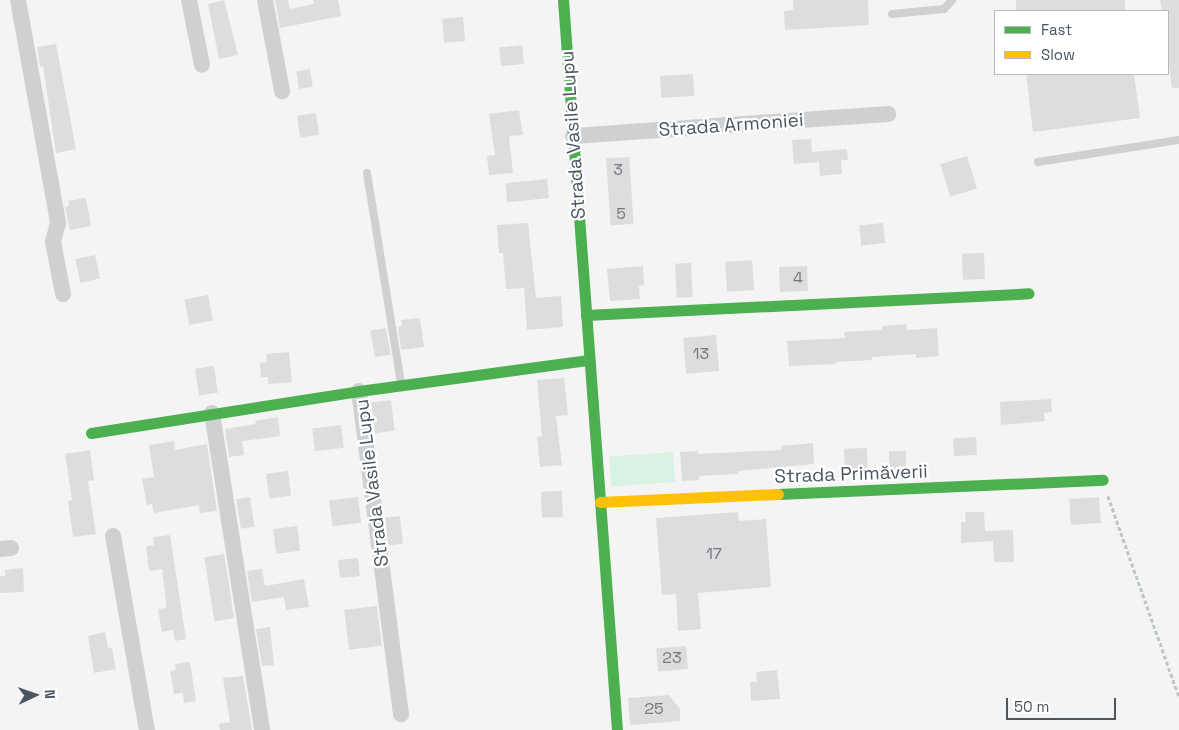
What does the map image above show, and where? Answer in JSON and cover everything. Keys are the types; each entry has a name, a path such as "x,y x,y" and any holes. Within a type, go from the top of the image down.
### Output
{"street":[{"path":"18,0 58,223 53,242 63,294"},
{"path":"189,0 202,65"},
{"path":"265,0 282,91"},
{"name":"Strada Vasile Lupu","path":"563,0 617,730"},
{"name":"Strada Armoniei","path":"573,136 888,114"},
{"path":"586,315 1028,294"},
{"name":"Strada Vasile Lupu","path":"401,714 359,391 589,360"},
{"path":"91,433 359,391"},
{"path":"212,413 262,730"},
{"name":"Strada Primăverii","path":"600,502 1103,480"},
{"path":"113,536 147,730"}],"lane":[{"path":"892,14 944,9 952,0"},
{"path":"1038,162 1179,140"},
{"path":"367,173 402,386"}],"path":[{"path":"1103,480 1179,697"}],"green space":[{"path":"673,452 675,482 611,486 609,456"}],"building":[{"path":"224,0 238,55 219,59 208,4"},
{"path":"275,0 288,0 290,9 314,4 313,0 338,0 341,16 280,28"},
{"path":"793,0 868,0 869,25 785,30 784,11 793,10"},
{"path":"1016,0 1125,0 1125,10 1016,10"},
{"path":"1160,0 1179,0 1179,88 1172,88 1169,66 1169,10 1162,10"},
{"path":"463,17 465,41 444,43 442,19"},
{"path":"56,44 76,149 56,153 43,66 40,67 37,47"},
{"path":"522,45 524,64 501,66 499,47"},
{"path":"310,69 313,87 299,89 296,71"},
{"path":"693,74 694,96 661,98 660,76"},
{"path":"1026,75 1134,75 1140,118 1033,132"},
{"path":"519,110 523,135 509,136 513,173 489,175 487,156 495,155 489,114"},
{"path":"316,113 319,135 300,137 297,116"},
{"path":"811,139 812,152 847,149 848,160 841,160 842,174 820,176 819,162 794,164 792,140"},
{"path":"967,156 977,189 950,197 940,164"},
{"path":"629,157 634,224 611,225 606,159"},
{"path":"547,179 549,198 507,202 505,183"},
{"path":"86,198 91,226 70,230 65,207 69,206 68,201"},
{"path":"528,223 536,298 561,296 563,327 527,330 524,288 506,289 503,253 499,253 497,225"},
{"path":"883,223 885,243 861,245 859,226"},
{"path":"984,253 985,279 963,280 962,254"},
{"path":"95,255 100,278 80,283 75,259"},
{"path":"752,260 754,290 727,292 725,262"},
{"path":"691,263 693,297 677,298 675,264"},
{"path":"643,266 644,285 639,286 640,299 610,301 607,269"},
{"path":"807,266 808,291 780,292 779,267"},
{"path":"208,295 213,321 189,325 184,300"},
{"path":"420,318 424,347 401,350 398,327 402,326 401,320"},
{"path":"906,324 907,330 937,328 939,356 916,358 916,354 872,357 872,360 836,362 836,364 789,366 787,341 845,338 844,332 882,330 882,326"},
{"path":"386,328 391,355 375,357 370,331"},
{"path":"716,335 719,371 686,374 683,338"},
{"path":"289,352 292,382 268,384 268,377 261,377 260,363 267,362 266,354"},
{"path":"214,366 218,393 199,395 195,369"},
{"path":"564,378 568,415 556,416 562,465 540,467 537,437 542,436 537,380"},
{"path":"1051,399 1052,412 1044,413 1045,421 1001,425 1000,402"},
{"path":"391,400 395,431 375,433 371,402"},
{"path":"278,417 280,436 242,441 244,455 229,457 225,429 256,424 255,421"},
{"path":"341,425 344,448 315,451 312,429"},
{"path":"976,437 977,455 954,456 953,438"},
{"path":"174,441 175,450 207,444 217,511 200,513 199,505 154,513 152,504 147,505 142,479 154,477 149,445"},
{"path":"813,443 814,464 738,471 738,474 699,476 699,480 682,481 680,452 698,451 698,454 781,450 781,446"},
{"path":"867,448 868,475 845,476 844,449"},
{"path":"90,450 94,480 88,481 96,534 73,537 68,501 72,500 65,454"},
{"path":"889,451 906,451 906,475 889,475"},
{"path":"288,471 291,496 269,498 266,474"},
{"path":"562,491 563,517 542,518 541,492"},
{"path":"250,497 255,527 241,529 236,499"},
{"path":"358,497 361,523 332,526 329,501"},
{"path":"1099,497 1101,523 1071,525 1069,499"},
{"path":"738,512 739,521 766,519 771,587 698,593 701,629 678,631 676,594 662,595 656,518"},
{"path":"965,512 984,512 985,531 1013,530 1014,562 994,562 993,541 961,543 961,522 966,522"},
{"path":"400,516 403,544 388,545 385,518"},
{"path":"297,526 300,551 276,554 273,529"},
{"path":"170,535 186,639 175,641 173,630 162,632 158,609 166,608 166,601 162,569 149,571 146,546 154,545 153,537"},
{"path":"224,554 234,618 214,621 204,557"},
{"path":"358,558 360,576 340,578 338,560"},
{"path":"23,568 24,592 0,593 0,576 5,576 5,570"},
{"path":"262,569 265,586 304,579 309,607 286,610 284,597 252,602 247,571"},
{"path":"377,606 382,646 349,650 344,610"},
{"path":"270,627 274,665 262,666 256,629"},
{"path":"105,632 108,648 112,648 116,669 94,673 88,636"},
{"path":"686,646 688,669 658,672 656,649"},
{"path":"190,662 196,701 184,703 183,693 174,694 170,671 176,670 175,664"},
{"path":"777,670 780,699 751,701 750,682 757,682 756,672"},
{"path":"243,676 252,730 220,730 219,724 230,722 223,678"},
{"path":"669,695 680,709 680,721 630,725 628,698"}],"traffic: fast":[{"path":"563,0 617,730"},
{"path":"586,315 1028,293"},
{"path":"91,433 359,391 589,360"},
{"path":"778,494 1103,480"}],"traffic: slow":[{"path":"600,502 778,494"}]}
